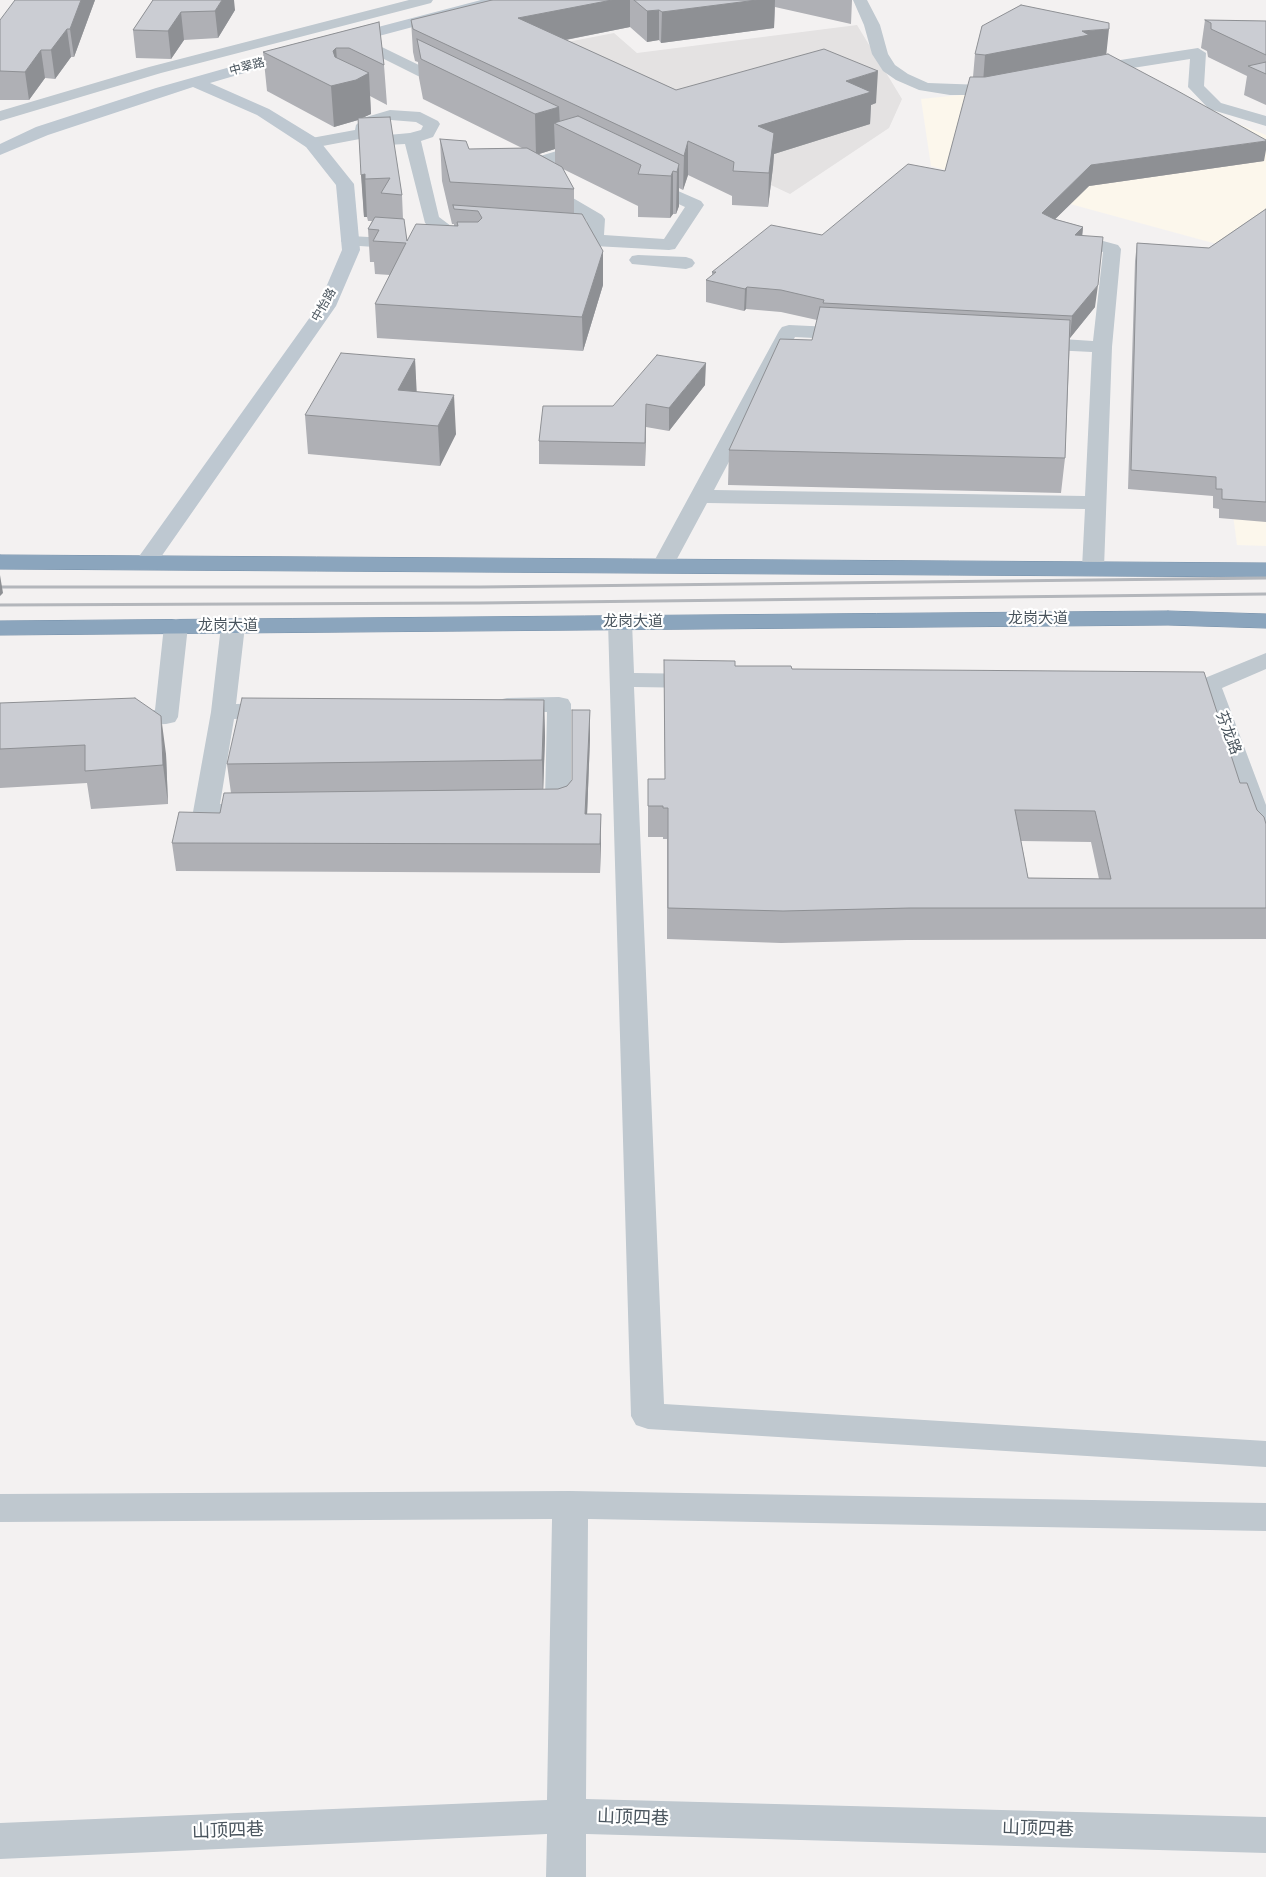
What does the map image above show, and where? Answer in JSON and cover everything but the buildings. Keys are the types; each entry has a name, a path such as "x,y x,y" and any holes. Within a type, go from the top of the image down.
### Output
{"highway":[{"path":"0,562 1266,570"},
{"name":"龙岗大道","path":"0,628 1168,618 1266,621"}],"street":[{"path":"334,43 498,0"},
{"path":"860,0 872,25 880,54 889,68 902,77 925,87 950,90 983,90 1022,84"},
{"path":"0,116 155,70 412,1"},
{"path":"353,38 466,94"},
{"name":"中翠路","path":"0,150 42,131 195,82 316,48"},
{"path":"1070,74 1198,53 1196,87 1215,106 1266,121"},
{"name":"中怡路","path":"146,562 327,306 351,250 345,184 312,143 263,112 195,82"},
{"path":"367,104 390,115"},
{"path":"312,143 366,133 387,140 412,138 422,136 431,129 432,124 420,117 390,115 369,120 364,125 363,130 366,133"},
{"path":"431,129 447,138"},
{"path":"554,137 598,158"},
{"path":"412,138 432,219 446,231 496,234"},
{"path":"512,171 580,149"},
{"path":"496,162 596,219 594,241"},
{"path":"545,237 669,245 694,205 633,175"},
{"path":"1058,234 1112,249 1102,347 1093,568"},
{"path":"350,240 420,245"},
{"path":"440,247 479,249"},
{"path":"558,255 686,263"},
{"path":"664,565 789,331 867,335"},
{"path":"1014,342 1102,347"},
{"path":"700,496 1095,503"},
{"path":"620,622 644,1366 648,1416 1266,1454"},
{"path":"98,720 166,717 176,626"},
{"path":"233,626 223,712 206,812 284,811"},
{"name":"芬龙路","path":"1266,660 1200,685 1261,810 1266,840"},
{"path":"622,680 724,681"},
{"path":"480,706 559,704 558,808 519,808"},
{"path":"223,712 302,710"},
{"path":"566,1877 570,1506"},
{"path":"0,1508 570,1506 1266,1517"},
{"name":"山顶四巷","path":"0,1841 567,1816 1266,1835"}],"shaded area":[{"path":"857,25 902,99 889,128 790,194 458,38 562,43 614,33 637,53"},
{"path":"1123,78 1266,135 1266,546 1237,545 1228,477 1235,249 931,166 921,99"}],"railway":[{"path":"0,587 481,587 1266,578"},
{"path":"0,605 480,603 1266,594"}]}
